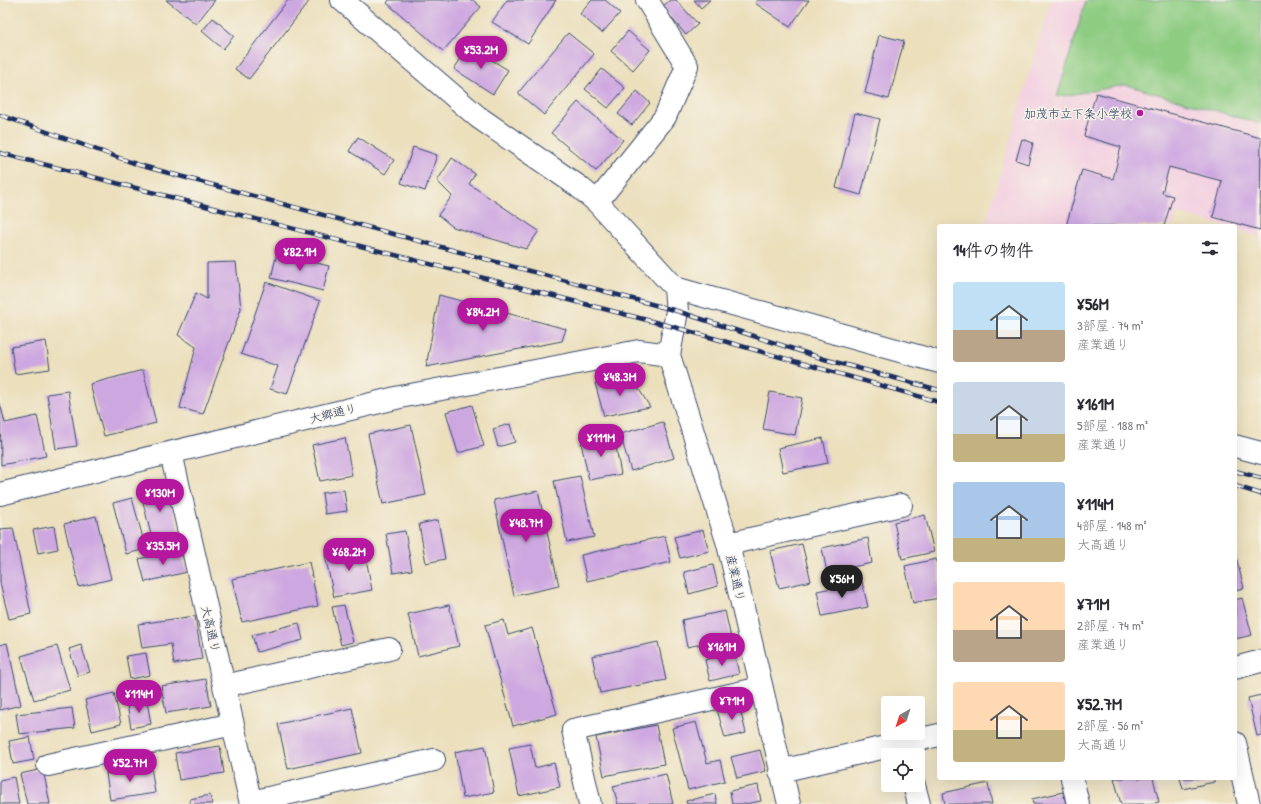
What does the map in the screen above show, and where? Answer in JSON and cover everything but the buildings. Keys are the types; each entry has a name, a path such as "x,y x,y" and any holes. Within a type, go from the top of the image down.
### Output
{"street":[{"path":"342,0 478,117 578,186 597,202 675,288 937,361"},
{"path":"597,202 664,117 687,66 647,0"},
{"path":"669,355 677,311 675,288"},
{"name":"大郷通り","path":"0,494 400,397 639,351 669,355"},
{"name":"産業通り","path":"669,355 728,544 780,771 789,804"},
{"path":"1237,447 1261,453"},
{"name":"大高通り","path":"171,453 251,803"},
{"path":"728,544 901,505"},
{"path":"224,686 389,649"},
{"path":"1237,667 1261,661"},
{"path":"590,804 573,730 761,688"},
{"path":"48,765 233,724"},
{"path":"908,748 937,736"},
{"path":"1237,752 1249,804"},
{"path":"780,771 881,753"},
{"path":"251,803 434,760"},
{"path":"1072,780 1078,804"},
{"path":"916,792 919,804"}],"shaded area":[{"name":"加茂市立下条小学校","path":"1051,0 1261,0 1261,237 1237,231 1237,224 1215,224 1177,213 1174,224 986,224"}],"green space":[{"path":"1086,0 1261,0 1261,124 1126,85 1057,97"}],"railway":[{"path":"0,115 139,165 677,311 824,359 937,389"},
{"path":"0,153 674,327 937,401"},
{"path":"1237,472 1261,478"},
{"path":"1237,487 1261,494"}],"place":[{"name":"加茂市立下条小学校","path":"1140,113"}]}
